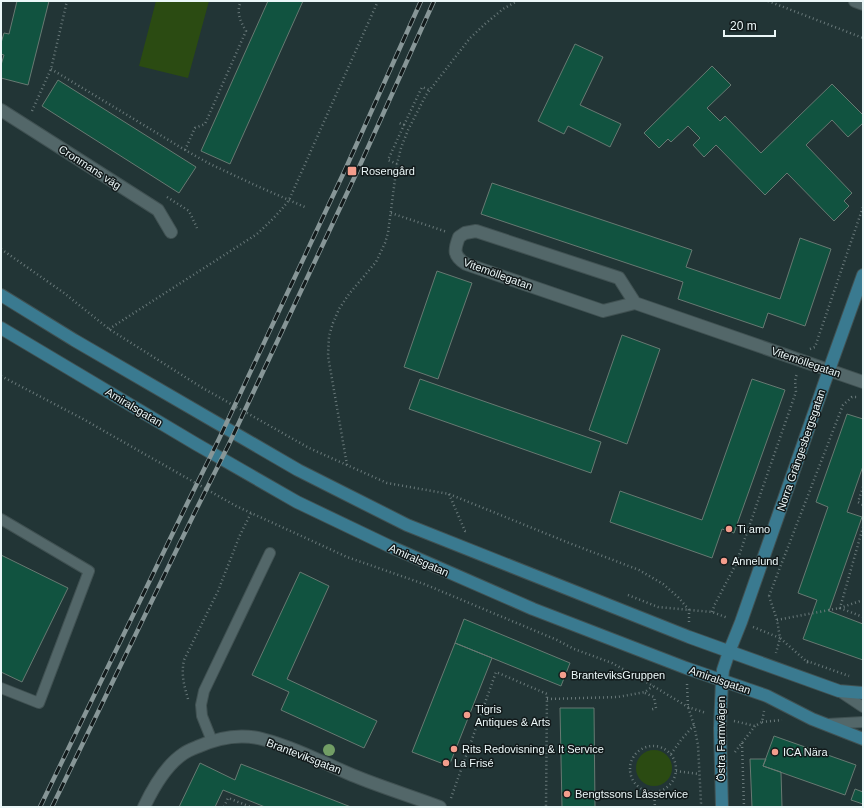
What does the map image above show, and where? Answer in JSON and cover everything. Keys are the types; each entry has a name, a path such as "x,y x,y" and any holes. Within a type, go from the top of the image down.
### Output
{"main road":[{"name":"Norra Grängesbergsgatan","path":"722,675 863,275"},
{"path":"1,296 298,470 407,525 689,638 839,691 863,693"},
{"name":"Amiralsgatan","path":"1,328 196,444 304,505 389,546 533,609 668,661 722,675 812,719 863,739"},
{"name":"Östra Farmvägen","path":"722,675 720,728 722,807"}],"street":[{"path":"855,1 863,4"},
{"name":"Cronmans väg","path":"1,110 158,210 171,232"},
{"path":"458,236 476,231 620,278 635,303"},
{"name":"Vitemöllegatan","path":"458,236 455,247 456,253 458,259 466,264 603,311 635,303 863,382"},
{"name":"Branteviksgatan","path":"144,807 150,793 168,767 183,753 212,741 223,738 240,737 260,739 283,745 358,777 445,804"}],"lane":[{"path":"1,519 89,571 39,703 1,688"},
{"path":"212,741 202,716 201,705 204,691 270,553"},
{"path":"839,691 863,708"},
{"path":"825,724 863,722"}],"path":[{"path":"32,111 51,69 67,1"},
{"path":"185,150 195,128 205,124 246,31 240,20 238,7 241,1"},
{"path":"108,329 257,234 290,200 378,1"},
{"path":"347,465 328,356 329,336 332,323 349,294 381,254 388,233 397,164 401,148 408,130 429,90 470,38 503,9 517,1"},
{"path":"768,1 863,38"},
{"path":"51,69 210,164 307,208"},
{"path":"397,164 388,160 422,87 429,90"},
{"path":"399,123 404,125"},
{"path":"628,595 658,607 712,612 736,564 796,392 795,381 805,350 815,347 863,207"},
{"path":"391,213 458,236"},
{"path":"1,249 64,293 108,329 214,394 309,448 387,483 448,494 639,570 663,584 678,597 689,610"},
{"path":"1,376 83,419 236,506 347,557 424,584 574,649 612,663 688,707 694,725 698,745 700,807"},
{"path":"856,678 806,661 780,638 777,620 769,596 843,405 852,397 863,396"},
{"path":"863,487 858,502 863,505"},
{"path":"448,494 465,531 473,534"},
{"path":"190,703 185,690 182,671 184,660 218,591 240,535 251,513"},
{"path":"840,608 863,527"},
{"path":"777,620 840,608 863,600"},
{"path":"840,608 863,617"},
{"path":"445,804 496,672 547,694 546,807"},
{"path":"547,699 618,697 644,692 653,686"},
{"path":"644,692 654,697 656,708 650,710"},
{"path":"762,722 785,719"},
{"path":"671,754 694,725"},
{"path":"744,807 742,743 755,726"},
{"path":"652,746 659,747 671,754 676,765 675,778 671,784 660,791 654,792 646,791 635,783 630,770 634,756 639,751 652,746"},
{"path":"676,772 700,774"},
{"path":"654,792 655,807"},
{"path":"224,807 228,798 251,807"}],"green space":[{"path":"156,1 209,1 188,78 139,66"},
{"path":"658,750 667,755 671,761 671,775 667,781 658,786 650,786 641,781 637,775 636,764 641,755 647,751"}],"building":[{"path":"17,1 49,1 28,85 1,78 1,65 4,55 1,54 1,43 4,33 9,34"},
{"path":"268,1 303,1 230,164 201,151"},
{"path":"575,44 603,57 580,105 621,124 610,147 568,126 564,134 538,121"},
{"path":"712,66 731,85 707,108 720,121 725,116 761,153 832,84 863,115 863,123 848,137 832,120 806,145 852,193 844,201 849,206 834,221 787,173 765,195 716,145 704,157 693,145 700,138 688,126 671,142 668,139 659,148 644,133"},
{"path":"58,80 196,167 179,193 42,106"},
{"path":"492,183 692,250 686,267 780,299 800,238 831,249 805,326 768,313 763,328 678,299 683,282 481,214"},
{"path":"437,271 472,283 438,379 404,367"},
{"path":"622,335 660,349 627,444 589,430"},
{"path":"420,379 601,442 591,473 409,409"},
{"path":"752,379 785,390 734,533 722,529 712,558 610,522 620,491 702,520"},
{"path":"847,414 863,419 863,466 847,512 862,517 829,611 863,624 863,660 803,639 817,600 798,593 828,507 816,502"},
{"path":"1,555 68,588 22,682 1,672"},
{"path":"300,572 329,586 287,679 377,721 364,748 281,710 289,692 252,675"},
{"path":"464,619 570,663 561,686 455,643"},
{"path":"455,643 492,658 449,766 412,752"},
{"path":"560,708 594,708 595,807 562,807"},
{"path":"774,736 856,765 845,795 763,766"},
{"path":"750,759 766,759 763,766 781,772 782,807 752,807"},
{"path":"200,763 235,780 241,764 351,807 265,807 223,790 215,807 179,807"},
{"path":"855,789 863,792 863,804 851,800"}],"railway":[{"path":"40,807 219,439 345,170 421,1"},
{"path":"52,807 229,444 356,174 434,1"}],"place":[{"name":"Rosengård","path":"352,171"},
{"name":"Ti amo","path":"729,529"},
{"name":"Annelund","path":"724,561"},
{"name":"BranteviksGruppen","path":"563,675"},
{"name":"Tigris Antiques & Arts","path":"467,715"},
{"name":"Rits Redovisning & It Service","path":"454,749"},
{"name":"ICA Nära","path":"775,752"},
{"name":"La Frisé","path":"446,763"},
{"name":"Bengtssons Låsservice","path":"567,794"}]}
